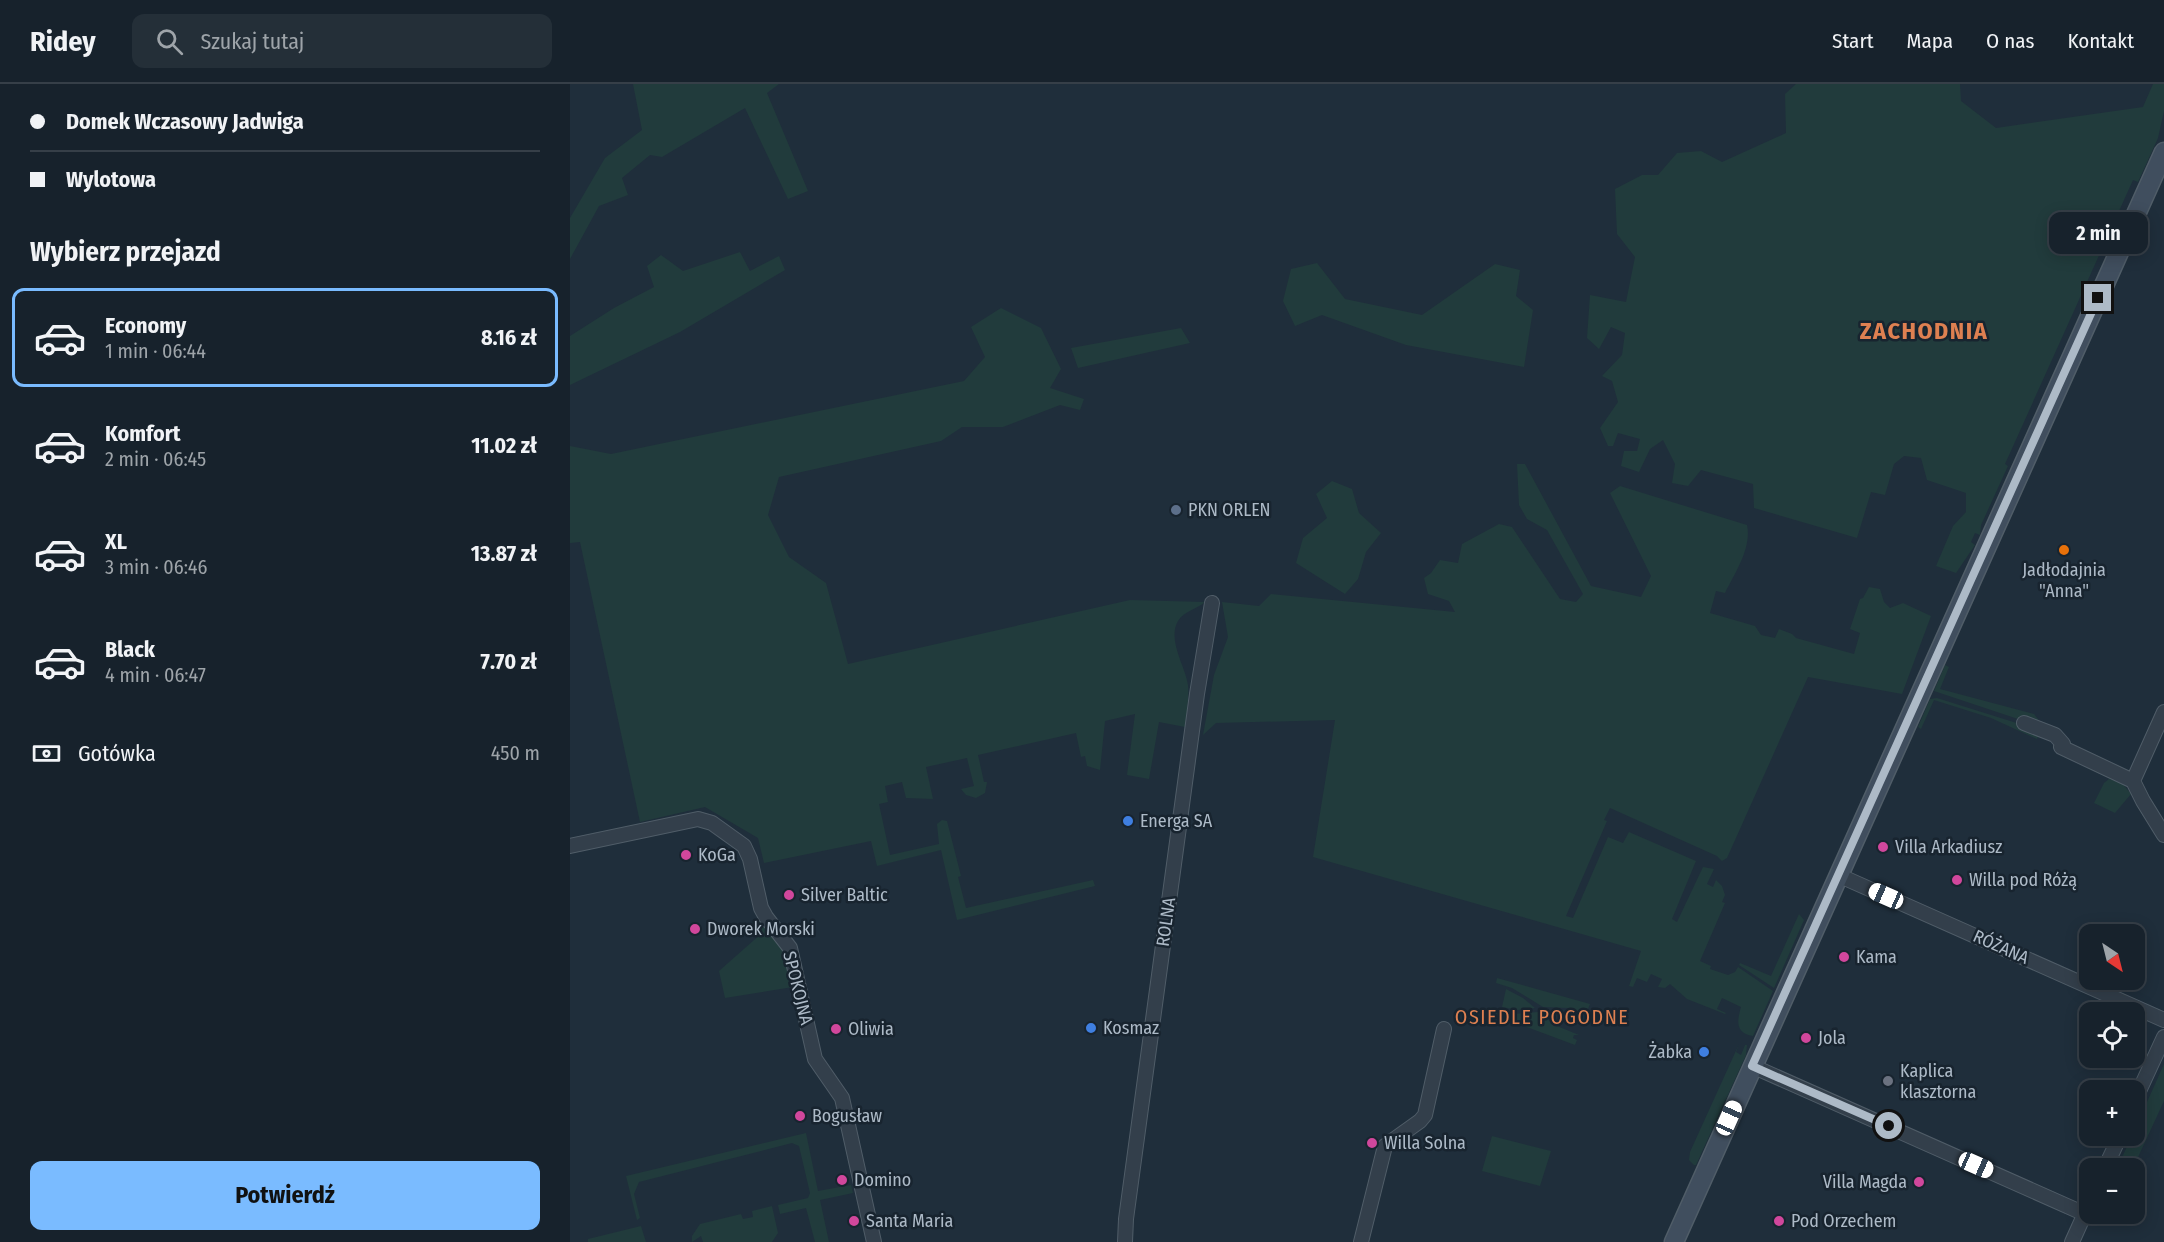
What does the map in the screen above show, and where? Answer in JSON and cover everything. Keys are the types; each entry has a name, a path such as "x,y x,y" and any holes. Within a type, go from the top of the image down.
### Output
{"street":[{"path":"1674,1242 2164,152"},
{"name":"ROLNA","path":"1125,1242 1127,1208 1194,715 1212,603"},
{"path":"2133,781 2164,712"},
{"path":"2024,723 2055,735 2063,744 2061,747 2133,781 2164,835"},
{"name":"SPOKOJNA","path":"570,846 698,819 712,823 744,846 750,859 761,908 790,948 815,1059 842,1098 874,1242"},
{"name":"RÓŻANA","path":"1838,875 2164,1020"},
{"path":"1361,1242 1385,1146 1420,1121 1425,1114 1444,1029"},
{"path":"2144,1080 2164,1037"},
{"path":"1752,1066 2079,1205"},
{"path":"2072,1242 2080,1224"}],"green space":[{"path":"633,84 779,84 767,93 808,191 788,199 745,108 662,157 650,155 622,178 628,195 599,206 570,259 570,218 605,158 642,130"},
{"path":"1796,84 1960,84 1961,101 1996,128 2143,107 2153,84 2164,84 2164,111 2158,138 2138,182 2133,180 2005,464 2008,466 1981,525 1980,535 1975,533 1971,542 1975,545 1956,573 1936,566 1953,526 1966,512 1966,493 1927,480 1921,458 1904,456 1894,464 1885,495 1871,492 1857,538 1754,508 1753,484 1701,470 1688,486 1672,483 1675,464 1663,440 1650,449 1639,472 1621,466 1624,451 1637,451 1640,439 1618,433 1613,446 1608,446 1600,428 1618,402 1612,381 1602,376 1622,355 1625,333 1611,327 1599,349 1587,338 1590,295 1626,302 1635,257 1617,234 1615,189 1642,175 1658,175 1677,153 1701,151 1722,162 1786,133 1785,94"},
{"path":"740,252 750,271 779,256 785,270 680,332 570,385 570,336 614,308 654,287 647,266 661,255 683,271"},
{"path":"1317,263 1345,299 1422,315 1495,264 1520,270 1516,296 1533,310 1524,367 1406,345 1322,315 1295,326 1283,301 1291,269"},
{"path":"1001,308 1041,328 1061,369 1050,388 1084,399 1080,410 1060,405 1003,427 962,427 941,441 779,477 768,515 789,557 826,583 848,664 1130,600 1205,602 1184,615 1175,628 1174,636 1188,685 1185,727 1159,722 1149,779 1127,775 1135,714 1105,721 1100,770 1087,766 1085,756 1081,757 1076,733 978,755 984,782 987,782 985,793 976,798 966,795 961,789 974,786 967,758 926,767 933,799 906,798 902,782 885,786 888,802 879,804 890,855 939,844 937,824 942,820 947,821 961,876 958,877 966,908 1093,880 1095,886 957,920 941,850 877,866 871,841 764,863 758,838 705,807 640,822 580,542 570,543 570,446 611,454 964,381 985,357 971,327"},
{"path":"1181,328 1190,343 1078,368 1071,348"},
{"path":"1517,464 1525,464 1591,586 1641,597 1651,576 1610,493 1620,486 1747,525 1747,543 1742,560 1725,593 1716,591 1710,613 1755,626 1761,635 1775,638 1779,629 1796,638 1854,654 1860,633 1850,629 1860,599 1869,587 1880,589 1884,602 1890,608 1903,603 1931,616 1902,694 1808,677 1727,858 1722,861 1717,856 1610,808 1604,820 1607,821 1566,916 1573,918 1608,837 1623,843 1629,832 1696,861 1672,919 1677,922 1703,867 1714,869 1707,884 1713,887 1716,880 1722,886 1725,895 1722,902 1725,903 1700,961 1711,966 1710,969 1728,975 1735,972 1738,967 1773,991 1753,1036 1740,1029 1741,1007 1722,998 1717,1009 1725,1014 1687,999 1670,984 1665,988 1658,987 1662,979 1651,974 1647,982 1637,978 1633,987 1629,986 1641,951 1313,857 1335,720 1216,723 1203,735 1214,675 1228,637 1222,602 1259,606 1271,594 1455,612 1449,601 1428,594 1424,578 1431,573 1440,560 1458,563 1462,544 1499,524 1512,527 1560,599 1576,602 1583,594 1547,530 1527,519 1519,505"},
{"path":"1332,481 1352,489 1359,513 1381,533 1366,552 1358,579 1345,594 1296,563 1303,538 1327,518 1316,494"},
{"path":"1945,665 1949,667 1940,689 2034,714 2041,723 2024,721 1934,691"},
{"path":"1937,698 2023,725 2039,735 2037,739 1991,718 1934,700 1921,729 1918,727 1930,699"},
{"path":"2109,779 2122,783 2131,794 2115,813 2094,803 2104,783"},
{"path":"1799,914 1804,920 1774,988 1739,965 1740,963 1771,976"},
{"path":"762,920 784,948 793,987 725,998 719,971 762,933 752,922"},
{"path":"1497,978 1590,1004 1586,1014 1568,1008 1543,1007 1512,988 1496,983"},
{"path":"1506,989 1535,1008 1518,1010 1502,1007"},
{"path":"1490,1007 1513,1014 1538,1012 1557,1026 1579,1035 1574,1035 1573,1038 1577,1040 1575,1045 1489,1013"},
{"path":"1739,1044 1736,1052 1741,1055 1747,1045 1746,1055 1696,1165 1694,1165 1689,1160 1690,1152"},
{"path":"2164,1064 2164,1101 2145,1142 2145,1107"},
{"path":"806,1133 818,1191 851,1185 853,1193 820,1200 829,1242 815,1242 806,1208 780,1214 778,1205 808,1198 810,1193 799,1146 792,1143 639,1182 634,1194 640,1218 637,1220 626,1176"},
{"path":"1492,1136 1551,1151 1540,1186 1482,1171"},
{"path":"2127,1146 2143,1146 2138,1158 2122,1158"},
{"path":"772,1206 778,1233 772,1242 703,1242 701,1236 692,1242 692,1236 700,1224 741,1214 743,1219 753,1217 752,1211"},
{"path":"641,1226 646,1242 588,1242 588,1239"}],"place":[{"name":"PKN ORLEN","path":"1176,510"},
{"name":"Jadłodajnia \"Anna\"","path":"2064,550"},
{"name":"Energa SA","path":"1128,821"},
{"name":"Villa Arkadiusz","path":"1883,847"},
{"name":"KoGa","path":"686,855"},
{"name":"Willa pod Różą","path":"1957,880"},
{"name":"Silver Baltic","path":"789,895"},
{"name":"Dworek Morski","path":"695,929"},
{"name":"Kama","path":"1844,957"},
{"name":"Kosmaz","path":"1091,1028"},
{"name":"Oliwia","path":"836,1029"},
{"name":"Jola","path":"1806,1038"},
{"name":"Żabka","path":"1704,1052"},
{"name":"Kaplica klasztorna","path":"1888,1081"},
{"name":"Bogusław","path":"800,1116"},
{"name":"Willa Solna","path":"1372,1143"},
{"name":"Domino","path":"842,1180"},
{"name":"Villa Magda","path":"1919,1182"},
{"name":"Santa Maria","path":"854,1221"},
{"name":"Pod Orzechem","path":"1779,1221"}],"district":[{"name":"ZACHODNIA","path":"1924,331"},
{"name":"OSIEDLE POGODNE","path":"1542,1017"}],"route":[{"path":"1889,1126 1752,1066 2098,298"}]}
